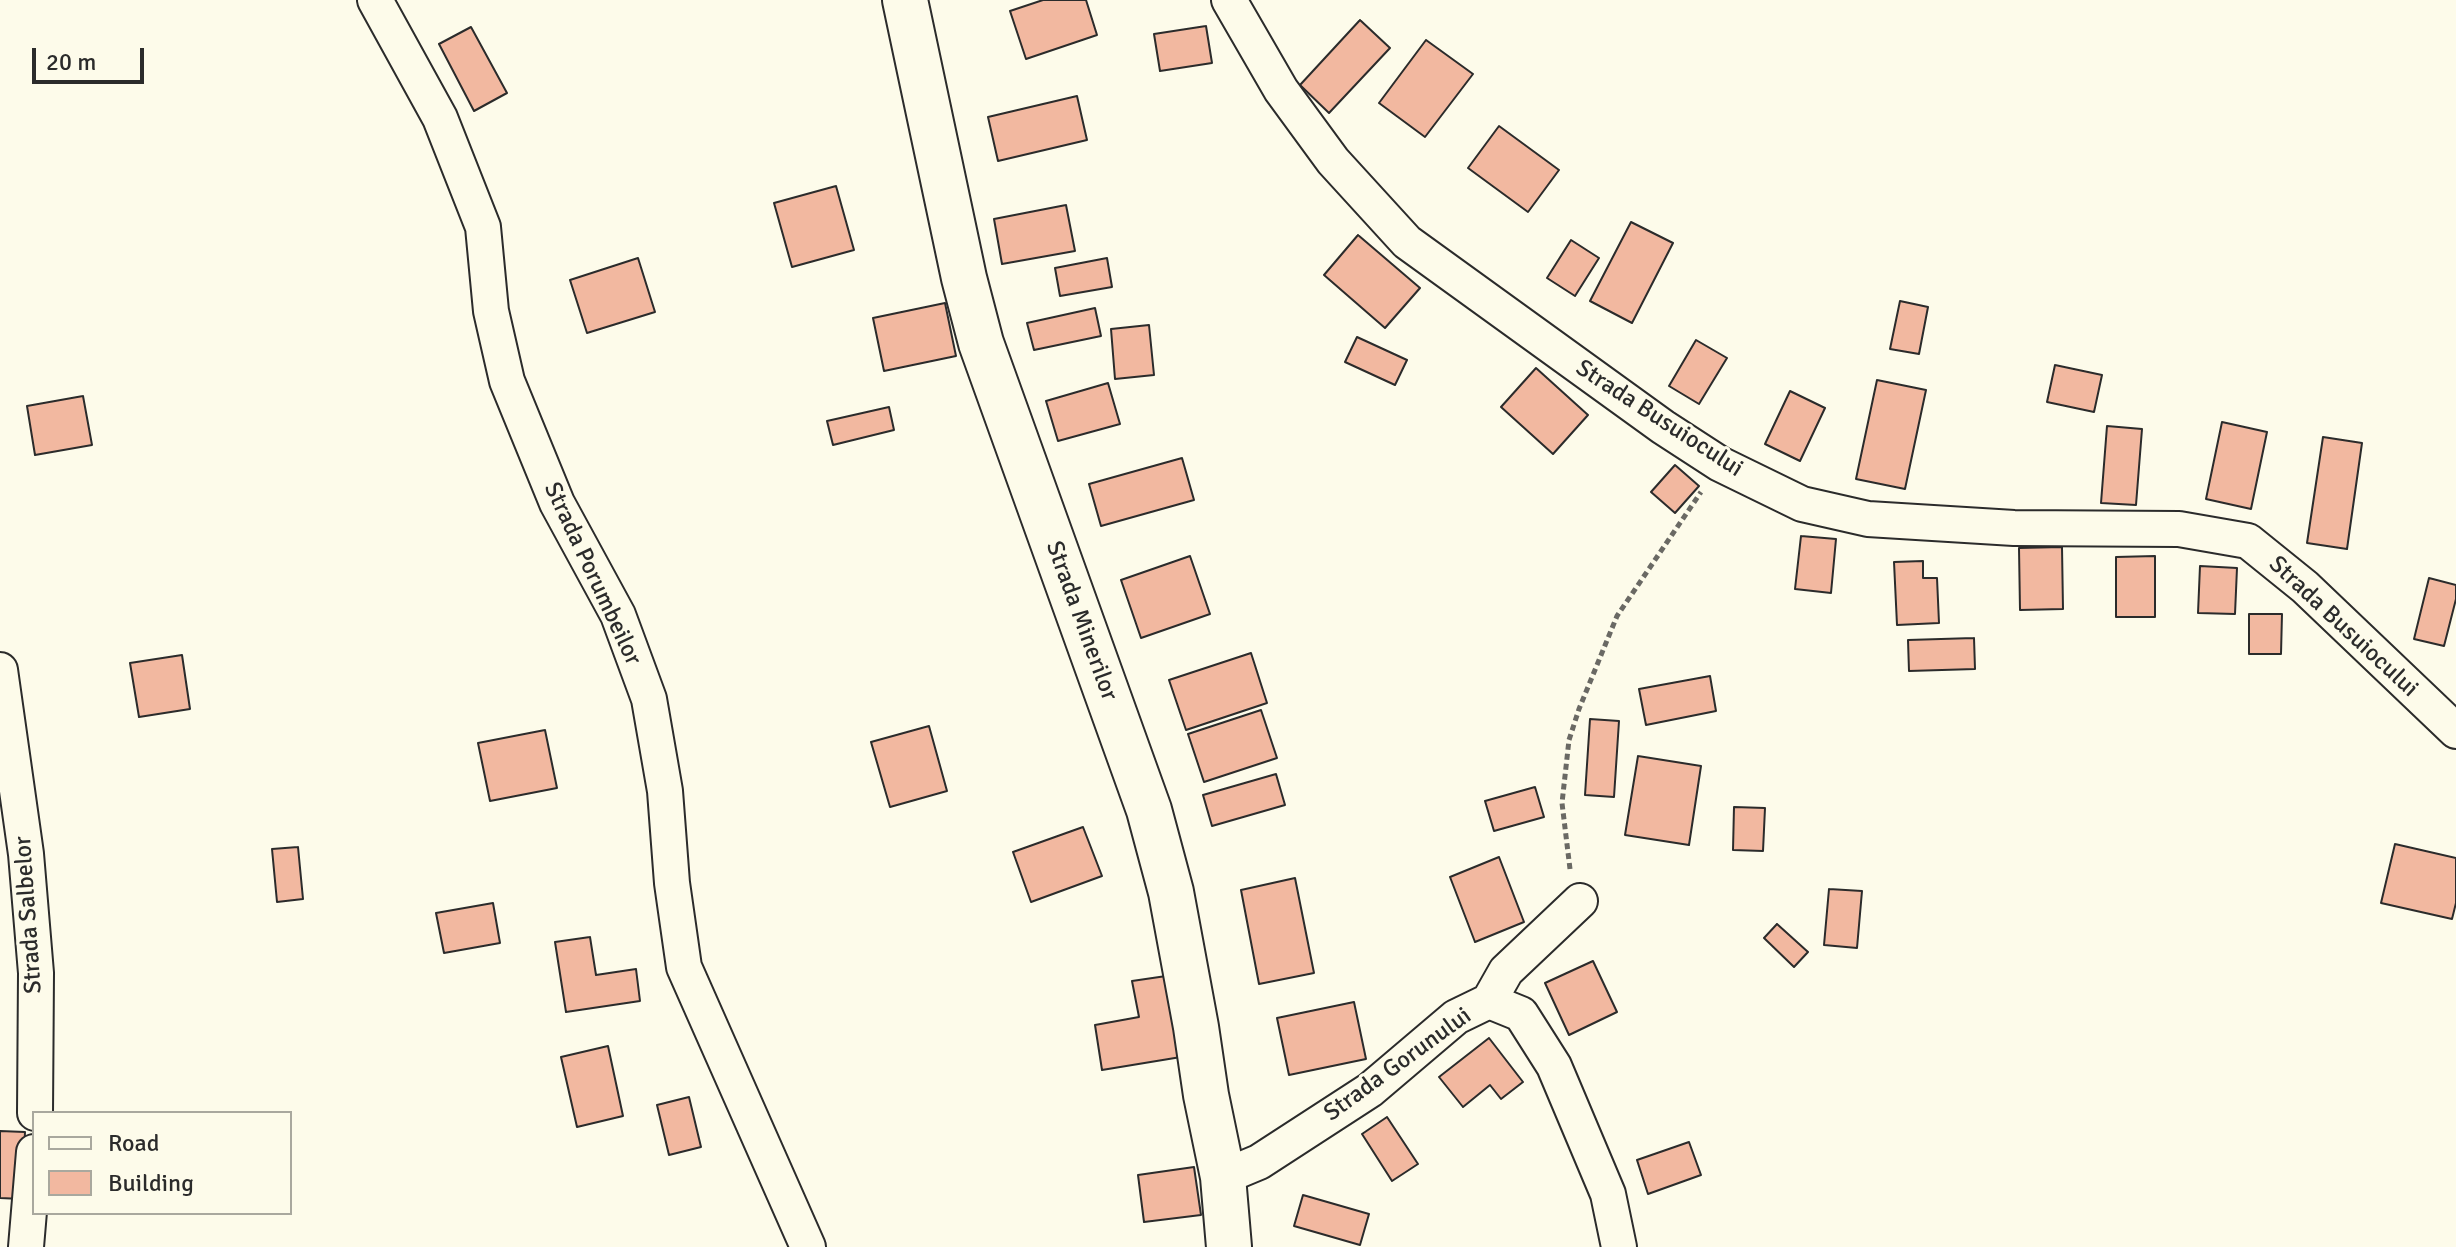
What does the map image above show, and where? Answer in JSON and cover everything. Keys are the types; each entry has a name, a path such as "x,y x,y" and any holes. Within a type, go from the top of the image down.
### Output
{"main road":[{"name":"Strada Minerilor","path":"905,0 964,278 981,343 1149,810 1168,878 1223,1177 1229,1247"}],"street":[{"name":"Strada Porumbeilor","path":"375,0 440,118 483,227 491,311 507,381 557,503 618,615 649,699 665,791 672,883 684,967 808,1247"},
{"name":"Strada Busuiocului","path":"1229,0 1281,90 1333,161 1407,242 1663,427 1720,464 1802,504 1868,519 2014,528 2179,529 2248,541 2305,587 2456,731"},
{"name":"Strada Salbelor","path":"0,670 26,854 36,973 35,1111"},
{"path":"1489,1001 1506,971 1580,901"},
{"name":"Strada Gorunului","path":"1223,1177 1259,1162 1370,1090 1456,1017 1489,1001 1521,1014 1554,1066 1608,1194 1619,1247"},
{"path":"26,1247 32,1176"}],"path":[{"path":"1580,901 1570,869 1562,803 1567,750 1579,709 1617,616 1720,464"}],"building":[{"path":"1043,0 1086,0 1097,35 1026,59 1010,11"},
{"path":"1360,20 1390,48 1329,113 1300,85"},
{"path":"1206,26 1212,63 1160,71 1154,34"},
{"path":"471,27 507,93 474,111 439,44"},
{"path":"1426,40 1473,74 1425,137 1379,103"},
{"path":"1077,96 1087,140 998,161 988,117"},
{"path":"1499,126 1559,170 1528,212 1468,168"},
{"path":"836,186 854,250 792,267 774,203"},
{"path":"1066,205 1075,251 1002,264 994,219"},
{"path":"1631,222 1673,243 1632,323 1590,301"},
{"path":"1358,235 1420,288 1385,328 1324,275"},
{"path":"1571,240 1599,258 1575,296 1547,278"},
{"path":"638,258 655,312 587,333 570,280"},
{"path":"1107,258 1112,287 1060,296 1055,268"},
{"path":"1900,301 1928,307 1919,354 1890,349"},
{"path":"945,303 956,356 884,371 873,318"},
{"path":"1095,308 1101,336 1034,350 1027,323"},
{"path":"1149,325 1154,375 1115,379 1111,329"},
{"path":"1357,337 1407,360 1395,385 1345,362"},
{"path":"1696,340 1727,358 1699,404 1669,386"},
{"path":"2055,365 2102,375 2094,412 2047,402"},
{"path":"1536,368 1588,415 1553,454 1501,407"},
{"path":"1877,380 1926,390 1905,489 1856,479"},
{"path":"1108,383 1120,424 1058,441 1046,401"},
{"path":"1790,391 1825,408 1800,461 1765,444"},
{"path":"83,396 92,445 35,455 27,406"},
{"path":"889,407 894,430 833,445 827,421"},
{"path":"2222,422 2267,432 2251,509 2206,499"},
{"path":"2107,426 2142,429 2136,505 2101,503"},
{"path":"2323,437 2362,443 2347,549 2307,543"},
{"path":"1182,458 1194,500 1101,526 1089,484"},
{"path":"1675,465 1699,486 1675,513 1651,492"},
{"path":"1801,536 1836,539 1831,593 1795,589"},
{"path":"2062,547 2063,609 2020,610 2019,548"},
{"path":"1190,556 1210,614 1141,638 1121,580"},
{"path":"2155,556 2155,617 2116,617 2116,557"},
{"path":"1923,561 1923,578 1937,578 1939,623 1897,625 1894,562"},
{"path":"2200,566 2237,568 2235,614 2198,613"},
{"path":"2429,578 2456,585 2456,599 2444,646 2414,639"},
{"path":"2249,614 2282,614 2281,654 2249,654"},
{"path":"1974,638 1975,669 1909,671 1908,640"},
{"path":"1251,653 1267,703 1186,730 1169,680"},
{"path":"182,655 190,709 139,717 130,663"},
{"path":"1710,676 1716,711 1646,725 1639,689"},
{"path":"1261,710 1277,758 1204,782 1188,734"},
{"path":"1590,719 1619,721 1614,797 1585,795"},
{"path":"929,726 947,791 890,807 871,742"},
{"path":"545,730 557,788 490,801 478,743"},
{"path":"1638,756 1701,766 1689,845 1625,835"},
{"path":"1276,774 1285,805 1212,826 1203,795"},
{"path":"1535,787 1544,817 1494,831 1485,801"},
{"path":"1734,807 1765,808 1763,851 1733,850"},
{"path":"1083,827 1102,876 1031,902 1013,852"},
{"path":"2395,844 2456,858 2456,903 2452,919 2381,903"},
{"path":"298,847 303,899 277,902 272,849"},
{"path":"1499,857 1524,922 1475,942 1450,877"},
{"path":"1295,878 1314,973 1259,984 1241,890"},
{"path":"1829,889 1862,891 1857,948 1824,945"},
{"path":"493,903 500,943 444,953 436,913"},
{"path":"1777,924 1808,952 1794,967 1764,938"},
{"path":"590,937 596,975 636,969 640,1001 566,1012 555,942"},
{"path":"1593,961 1617,1012 1569,1035 1545,983"},
{"path":"1173,975 1187,1056 1102,1070 1095,1025 1139,1017 1132,981"},
{"path":"1354,1002 1366,1059 1289,1075 1277,1018"},
{"path":"1489,1038 1523,1082 1501,1099 1490,1085 1463,1107 1439,1077"},
{"path":"608,1046 623,1116 577,1127 561,1057"},
{"path":"689,1097 701,1147 669,1155 657,1105"},
{"path":"1387,1117 1418,1164 1392,1181 1362,1134"},
{"path":"0,1131 25,1132 22,1199 0,1198"},
{"path":"1689,1142 1701,1175 1648,1194 1637,1160"},
{"path":"1194,1167 1201,1215 1144,1222 1138,1175"},
{"path":"1303,1195 1369,1214 1360,1245 1294,1226"}]}
